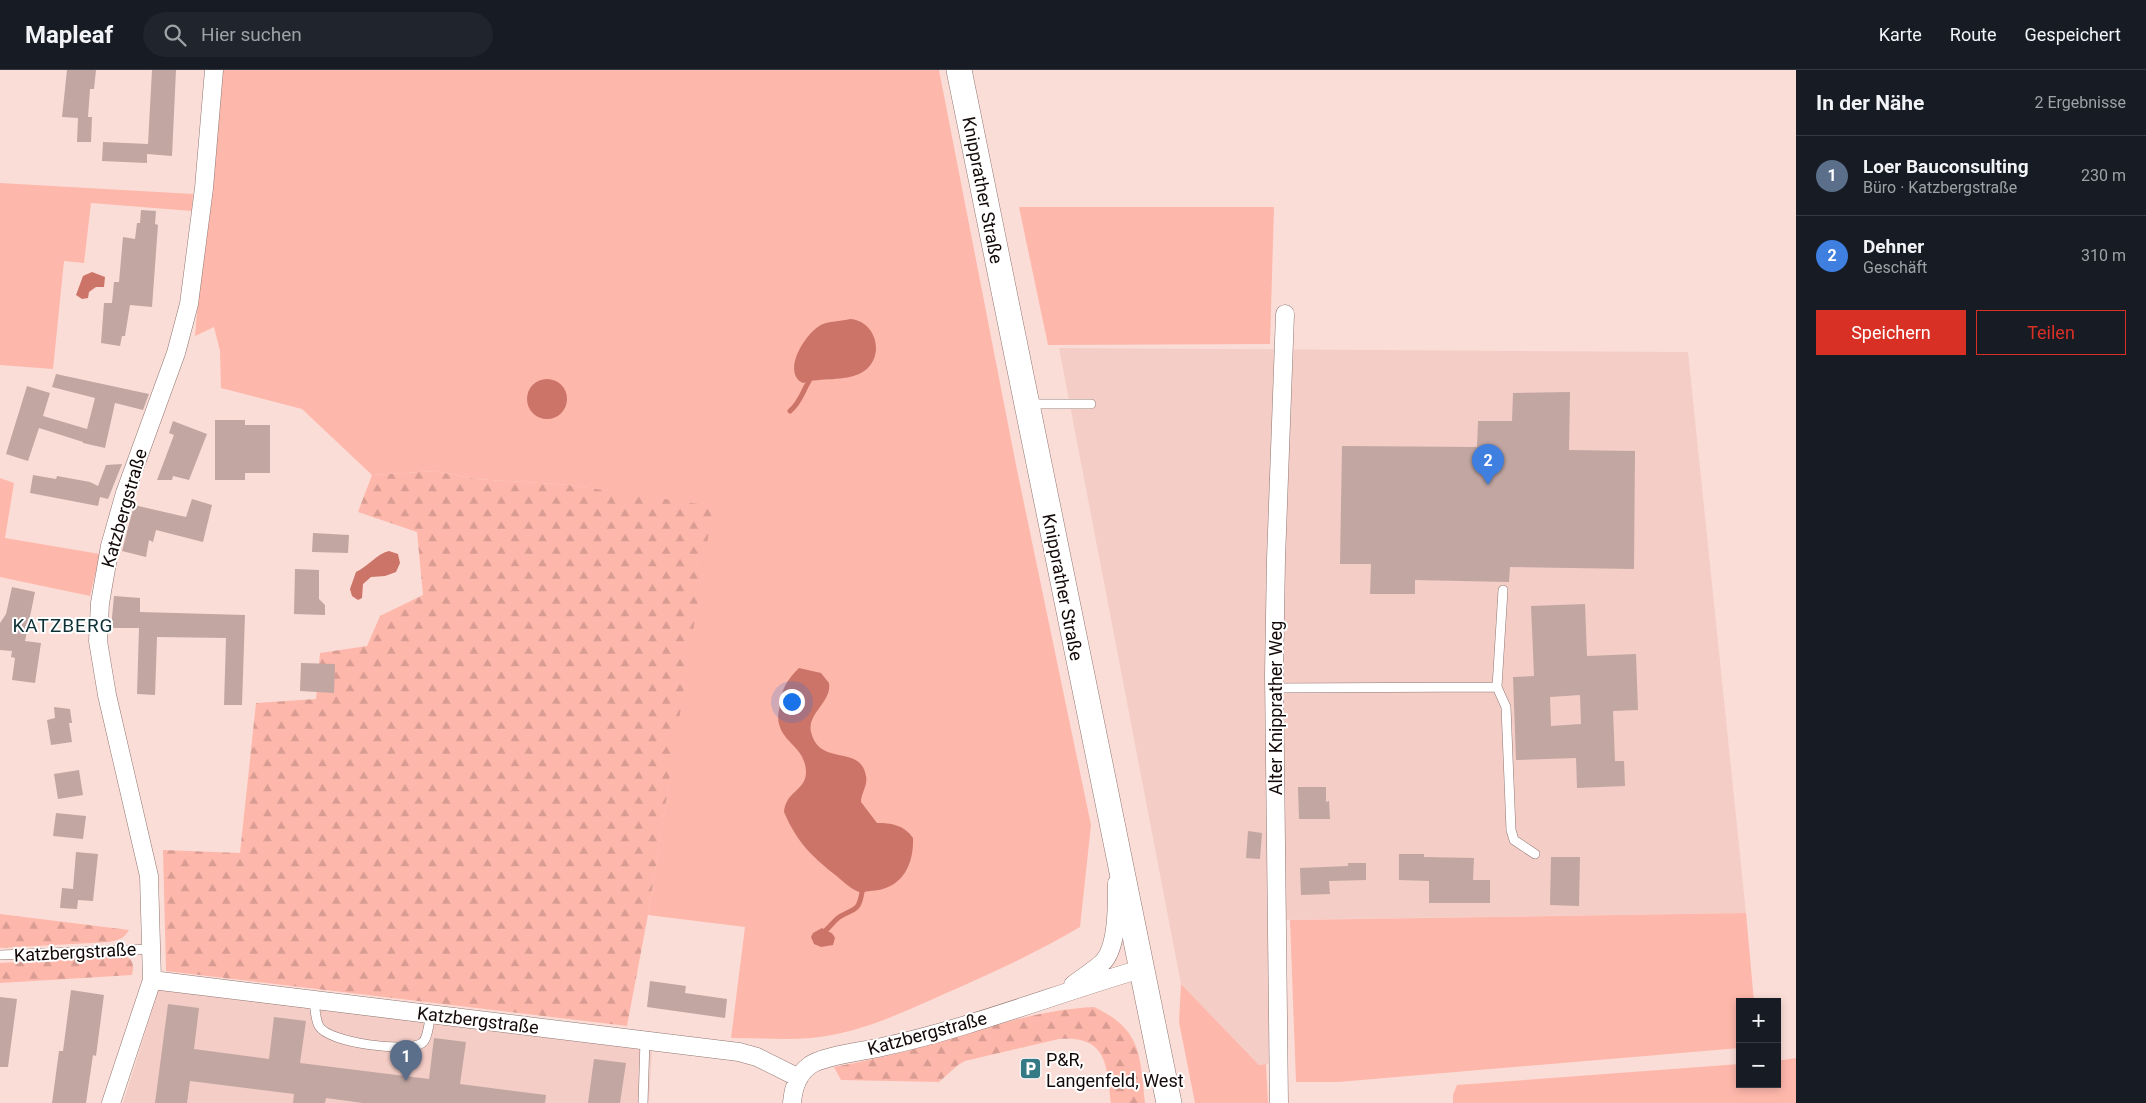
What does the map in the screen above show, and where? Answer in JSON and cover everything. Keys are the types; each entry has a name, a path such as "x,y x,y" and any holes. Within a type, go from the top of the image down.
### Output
{"main road":[{"name":"Knipprather Straße","path":"959,70 1169,1103"}],"street":[{"name":"Katzbergstraße","path":"112,1103 152,980 149,876 107,695 98,641 100,603 110,546 125,493 176,353 189,304 204,188 214,70"},
{"name":"Alter Knipprather Weg","path":"1279,1103 1274,688 1276,559 1285,314"},
{"name":"Katzbergstraße","path":"1061,994 1103,962 1110,949 1115,927 1118,854"},
{"name":"Katzbergstraße","path":"152,980 739,1052 758,1057 799,1078 809,1065 827,1058 906,1042 1141,969"},
{"path":"792,1103 793,1091 799,1078"}],"lane":[{"path":"1026,404 1091,404"},
{"path":"1503,590 1497,687 1506,707 1511,830 1514,840 1535,854"},
{"path":"1274,688 1497,687"},
{"name":"Katzbergstraße","path":"0,955 151,948"},
{"path":"314,1000 319,1027 326,1033 335,1038 379,1046 416,1045 423,1043 426,1038 431,1014"},
{"path":"643,1103 645,1040"}],"shaded area":[{"path":"92,272 105,277 104,287 96,287 89,292 88,298 82,299 76,295 83,276"},
{"path":"850,319 860,321 867,326 872,334 876,351 869,367 861,373 847,378 803,383 797,378 794,370 798,352 804,342 810,334 823,324"},
{"path":"1059,348 1688,352 1746,913 1277,920 1281,1062 1259,1065 1181,984"},
{"path":"547,379 561,385 567,399 561,413 547,419 533,413 527,399 533,385"},
{"path":"389,551 398,554 400,563 396,572 385,576 371,577 363,584 362,598 358,600 352,596 350,589 356,572"},
{"path":"799,668 821,673 829,683 827,696 811,725 811,732 816,743 831,753 856,760 862,766 866,776 861,802 877,823 902,828 913,838 911,858 904,875 890,886 881,890 859,892 849,887 804,846 784,812 785,805 802,784 806,773 805,765 799,752 785,737 778,719 784,689 788,680"},
{"path":"822,928 834,936 833,945 821,947 814,944 811,937 813,933"},
{"path":"159,989 652,1051 649,1103 123,1103"}],"green space":[{"path":"219,70 939,70 1016,465 1091,825 1080,927 1047,946 996,971 879,1022 828,1036 811,1038 731,1038 745,927 648,915 712,507 569,485 475,479 435,471 372,475 302,409 221,388 220,351 214,327 195,336"},
{"path":"0,183 193,194 192,211 91,203 84,263 64,261 53,369 0,365"},
{"path":"1019,207 1274,207 1270,344 1048,345"},
{"path":"435,471 475,479 569,485 713,506 648,915 627,1026 166,971 163,850 240,853 256,703 316,699 320,653 367,646 380,616 423,595 417,532 358,512 372,475"},
{"path":"0,478 14,483 5,538 100,554 90,596 0,577"},
{"path":"1746,913 1754,998 1736,998 1736,1048 1338,1082 1296,1082 1290,920"},
{"path":"0,914 129,930 118,940 109,942 0,948"},
{"path":"124,956 133,963 132,975 0,983 0,963"},
{"path":"1181,984 1259,1065 1266,1064 1268,1103 1195,1103 1179,1022"},
{"path":"1094,1007 1122,1025 1136,1046 1142,1071 1145,1103 1111,1103 1108,1076 1102,1055 1087,1042 1075,1039 1059,1039 965,1061 939,1082 841,1080 834,1067 902,1052 1029,1016"},
{"path":"1796,1058 1796,1103 1453,1103 1453,1095 1457,1085 1736,1064 1736,1088 1781,1088 1781,1060"}],"building":[{"path":"67,70 96,70 94,89 90,89 88,117 92,117 91,142 77,142 78,118 62,117"},
{"path":"152,70 176,70 172,156 147,154 147,163 102,161 103,142 148,144"},
{"path":"141,210 156,211 155,224 158,225 152,307 130,305 125,336 122,336 120,346 101,343 104,303 112,303 114,282 119,282 123,237 135,239 137,223 140,223"},
{"path":"56,374 149,394 143,410 115,403 105,448 83,443 39,428 28,461 6,454 27,386 50,393 43,416 87,429 95,398 52,387"},
{"path":"1570,392 1569,450 1635,451 1634,569 1510,567 1509,582 1415,580 1415,594 1370,594 1371,564 1340,564 1342,446 1477,447 1478,421 1512,421 1513,393"},
{"path":"215,420 245,420 245,425 270,425 270,473 245,473 245,480 215,480"},
{"path":"173,421 207,434 189,480 173,476 172,480 157,480 174,435 169,433"},
{"path":"122,464 108,499 100,497 98,506 30,493 33,475 56,479 57,476 90,482 98,486 106,465"},
{"path":"192,499 212,505 203,542 156,530 153,542 149,540 146,557 122,551 134,505 186,517"},
{"path":"313,533 349,535 348,553 312,552"},
{"path":"295,569 319,570 319,599 325,605 325,615 294,614"},
{"path":"12,587 35,592 25,641 41,643 35,683 12,680 15,658 11,657 12,651 0,650 0,623 6,614"},
{"path":"114,596 140,598 140,612 245,615 242,705 224,705 226,638 157,637 155,695 137,694 139,628 111,628"},
{"path":"1585,604 1587,656 1636,654 1638,710 1613,711 1615,761 1624,761 1625,786 1577,788 1576,758 1516,760 1513,677 1534,676 1531,606","holes":["1580,695 1581,724 1551,726 1550,697"]},
{"path":"301,663 335,664 334,693 300,691"},
{"path":"54,707 70,709 72,723 69,723 72,742 51,745 47,720 55,718"},
{"path":"79,770 83,795 58,799 54,774"},
{"path":"1298,787 1326,787 1326,802 1329,801 1330,819 1299,819"},
{"path":"56,813 86,816 83,839 53,836"},
{"path":"1248,831 1262,833 1260,859 1246,858"},
{"path":"76,852 98,854 93,901 78,900 77,909 60,908 62,888 73,889"},
{"path":"1399,854 1424,854 1424,857 1474,858 1473,880 1490,880 1490,903 1429,903 1429,881 1399,880"},
{"path":"1551,857 1580,857 1579,906 1550,905"},
{"path":"1348,863 1366,863 1366,880 1329,881 1330,894 1301,895 1300,868 1348,866"},
{"path":"650,981 686,986 685,993 727,999 725,1018 647,1007"},
{"path":"71,990 104,995 96,1056 93,1055 86,1103 52,1103 59,1051 63,1051"},
{"path":"0,997 17,999 8,1067 0,1067"},
{"path":"168,1004 199,1008 194,1049 269,1059 274,1017 306,1021 300,1063 429,1079 434,1038 466,1042 460,1084 546,1095 545,1103 363,1103 326,1098 325,1103 293,1103 294,1094 190,1081 187,1103 155,1103"},
{"path":"594,1059 626,1063 620,1103 588,1103"}],"waterway":[{"path":"790,411 799,401 809,381"},
{"path":"826,930 839,917 856,908 860,902 862,892"}],"place":[{"name":"Dehner","path":"1488,485"},
{"name":"P&R, Langenfeld, West","path":"1030,1069"},
{"name":"Loer Bauconsulting","path":"406,1081"}],"district":[{"name":"KATZBERG","path":"63,625"}]}
